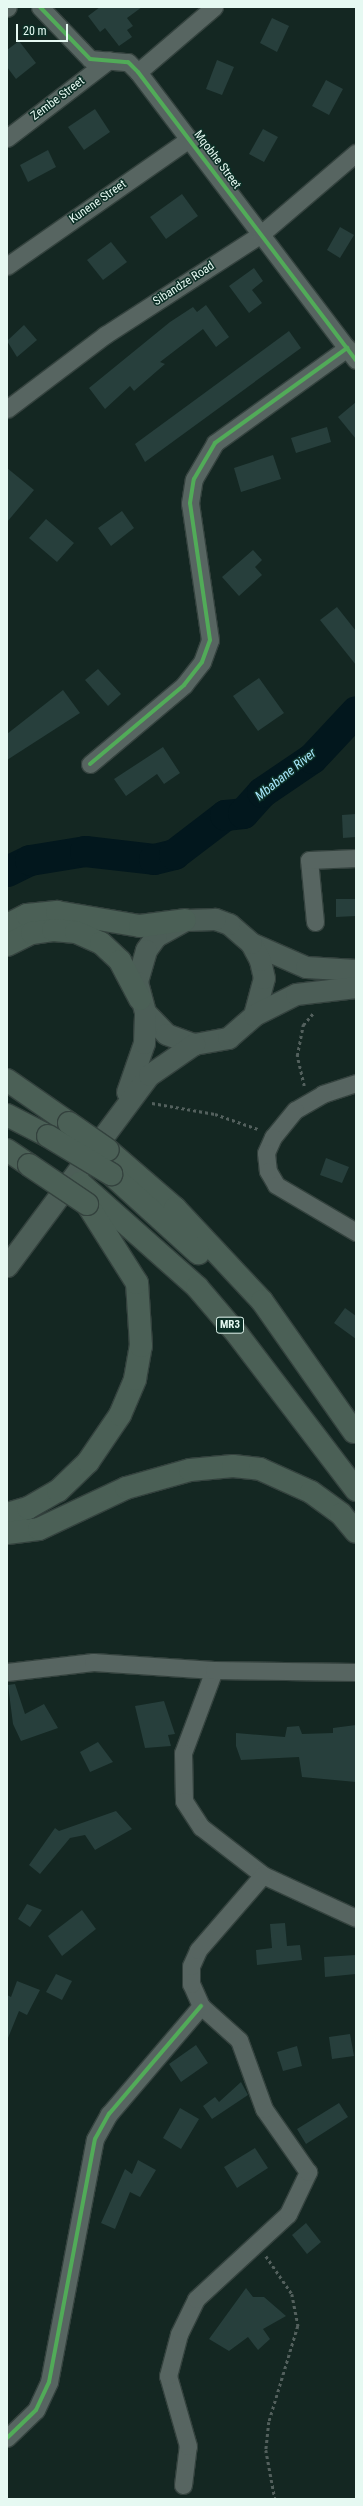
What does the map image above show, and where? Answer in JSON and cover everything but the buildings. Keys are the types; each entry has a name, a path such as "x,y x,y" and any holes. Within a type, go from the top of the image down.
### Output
{"highway":[{"path":"7,925 26,915 58,912 140,926 185,920"},
{"path":"7,945 32,934 53,930 76,932 101,943 120,961 143,1006"},
{"path":"7,1080 108,1150 175,1208 262,1301 355,1434"},
{"name":"MR3","path":"7,1115 48,1136 111,1174 159,1214 247,1303 355,1434"},
{"name":"MR3","path":"7,1139 22,1155 80,1183 197,1287 238,1335 356,1490"},
{"path":"7,1514 28,1508 58,1491 88,1462 120,1416 135,1379 141,1340 137,1283 87,1204 22,1155"},
{"path":"7,1534 40,1529 126,1488 190,1470 233,1466 260,1469 311,1492 341,1514 356,1532"}],"main road":[{"path":"117,1114 136,1073 144,1043 143,1006 137,982 146,950 160,933 185,920 215,919 229,924 251,942 306,968 356,970"},
{"path":"251,942 260,960 264,978 254,1015"},
{"path":"7,1266 117,1114 149,1075 194,1044 228,1038 254,1015 296,994 356,987"},
{"path":"143,1006 166,1034 194,1044"}],"street":[{"name":"Mqobhe Street","path":"40,7 90,59 128,62 138,72 351,354"},
{"path":"138,72 214,7"},
{"name":"Zembe Street","path":"7,138 109,60"},
{"name":"Kunene Street","path":"7,266 189,139"},
{"name":"Sibandze Road","path":"7,409 105,335 261,234 356,153"},
{"path":"90,764 184,684 202,662 210,640 190,503 194,479 215,443 351,354"},
{"path":"315,922 309,860 356,858"},
{"path":"356,1083 323,1094 303,1106 273,1137 266,1154 268,1171 276,1185 356,1232"},
{"path":"7,1672 93,1662 214,1670 356,1672"},
{"path":"214,1670 183,1753 184,1801 201,1827 263,1875 356,1918"},
{"path":"184,2485 188,2446 168,2376 179,2334 196,2299 258,2244 288,2214 308,2172 264,2109 239,2040 201,2006 191,1984 191,1966 198,1950 263,1875"},
{"path":"7,2438 36,2410 48,2382 95,2139 109,2114 146,2067 201,2006"}],"path":[{"path":"303,1106 305,1088 297,1056 303,1025 317,1009"},
{"path":"145,1105 152,1103 192,1109 247,1124 273,1137"},
{"path":"258,2244 292,2294 298,2326 269,2422 266,2450 275,2499"}],"waterway":[{"name":"Mbabane River","path":"7,871 30,860 85,851 154,859 174,854 225,815 243,813 262,792 312,758 356,711"}],"cycle path":[{"path":"40,7 90,59 128,62 138,72 356,360"},
{"path":"90,764 184,685 202,662 210,640 190,503 194,479 215,443 347,348"},
{"path":"7,2438 36,2410 49,2382 95,2139 109,2114 201,2006"}]}
